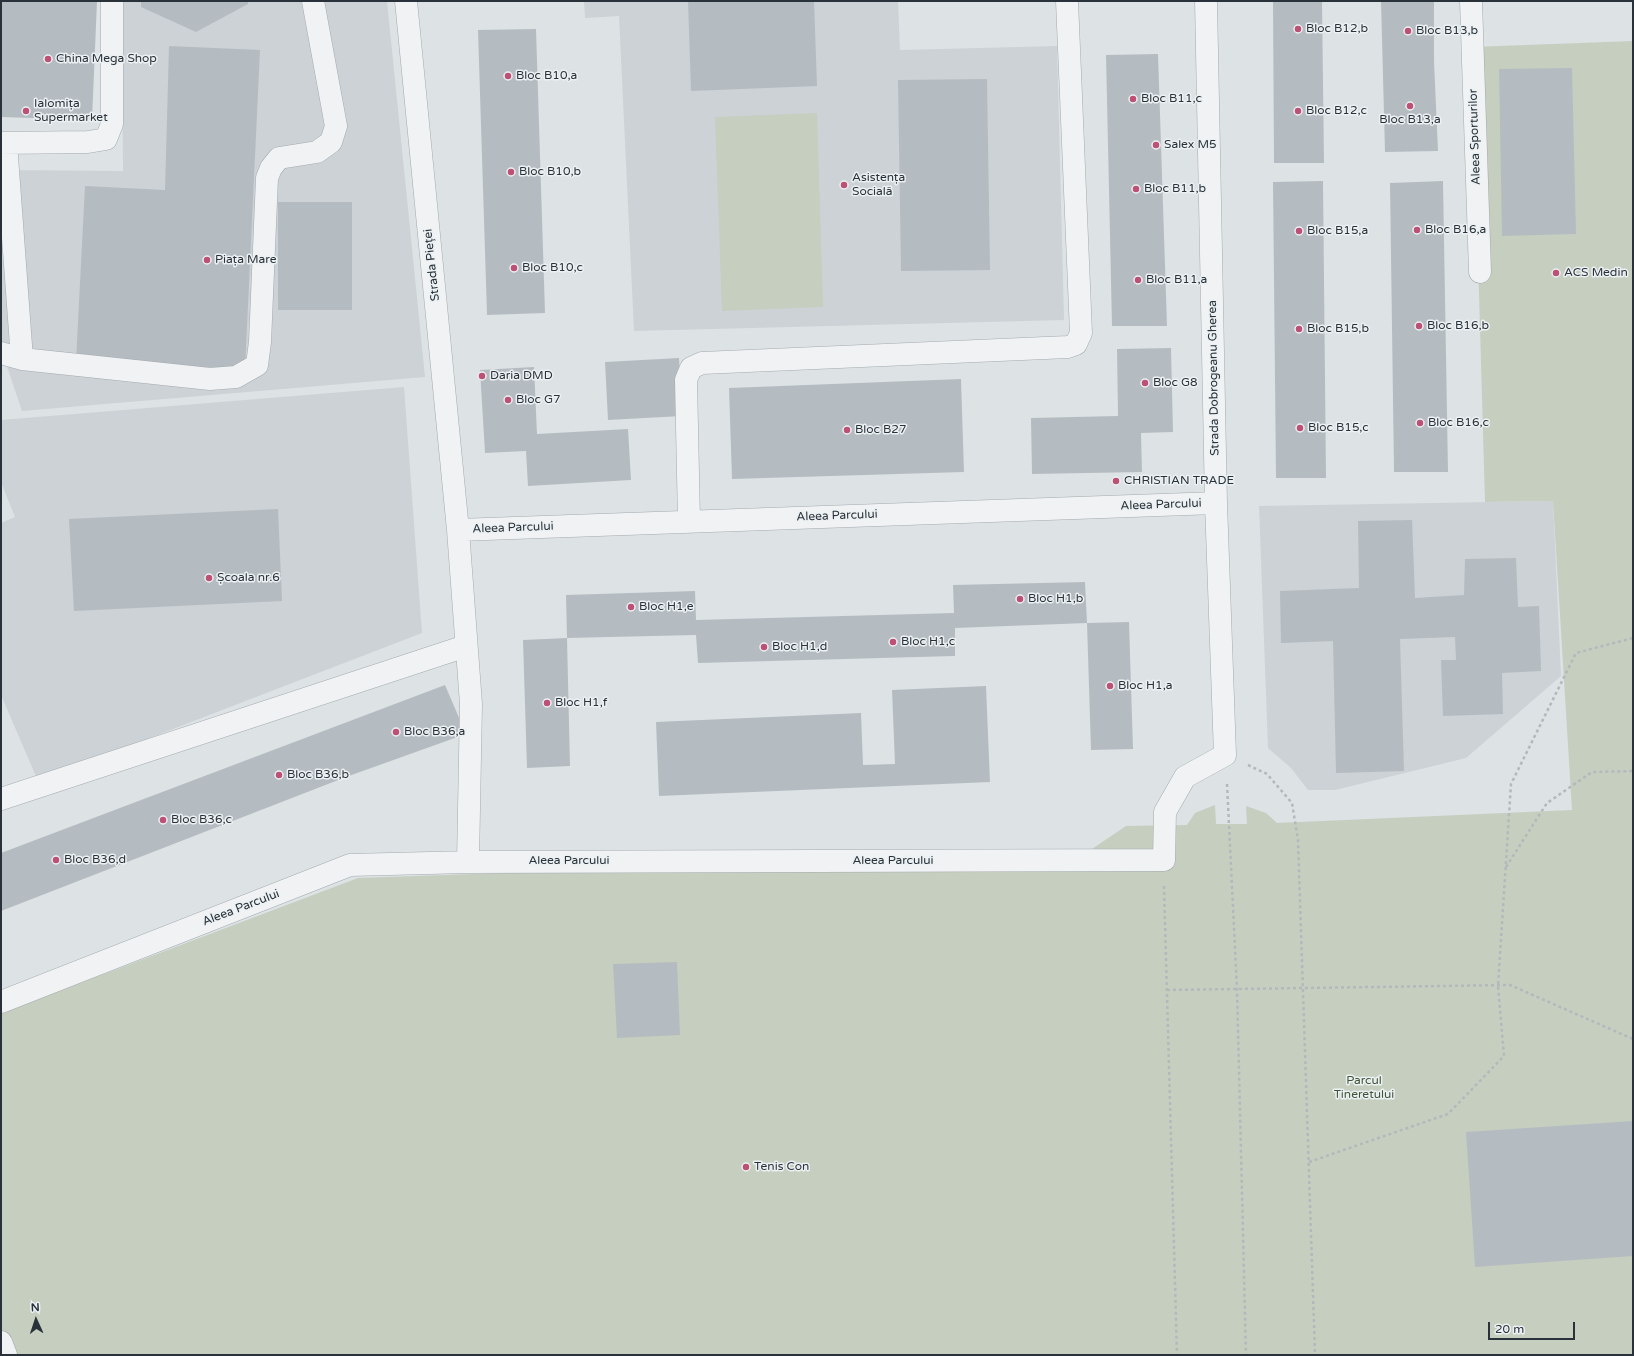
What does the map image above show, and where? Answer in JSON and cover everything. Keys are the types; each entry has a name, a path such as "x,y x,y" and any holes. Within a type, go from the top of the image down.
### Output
{"street":[{"path":"22,358 4,143 88,142 106,139 112,124 112,1"},
{"path":"1,353 22,358 210,379 236,377 257,365 260,342 267,178 271,168 279,158 317,152 331,142 336,126 313,1"},
{"name":"Strada Pieței","path":"406,1 458,530 471,704 468,862"},
{"path":"690,521 686,380 691,368 702,363 1060,347 1076,344 1081,333 1067,1"},
{"name":"Strada Dobrogeanu Gherea","path":"1206,1 1216,503 1225,754"},
{"name":"Aleea Sporturilor","path":"1471,1 1480,272"},
{"name":"Aleea Parcului","path":"458,530 1216,503"},
{"path":"1,799 466,646"},
{"path":"1164,860 1165,812 1185,777 1225,754"},
{"name":"Aleea Parcului","path":"1,1002 350,865 468,862 1164,860"},
{"path":"1,1342 6,1355"}],"path":[{"path":"1310,1162 1448,1114 1504,1056 1498,986 1511,784 1576,653 1633,638"},
{"path":"1246,1355 1237,989 1225,754 1267,774 1292,803 1298,840 1310,1162 1315,1355"},
{"path":"1506,867 1547,803 1592,772 1633,772"},
{"path":"1164,860 1177,1355"},
{"path":"1167,990 1510,985 1633,1039"}],"shaded area":[{"name":"Piața Mare","path":"122,1 387,1 425,377 22,411 1,349 1,170 123,171"},
{"name":"Asistența Socială","path":"584,1 898,1 900,50 1057,46 1064,320 634,331 619,16 585,18"},
{"name":"Școala nr.6","path":"404,387 422,633 38,781 1,695 1,523 15,517 1,482 1,420"},
{"path":"1553,501 1561,676 1466,758 1335,790 1308,790 1291,768 1268,748 1259,506"}],"green space":[{"name":"Parcul Tineretului","path":"1633,41 1633,1355 1,1355 1,1013 358,878 1086,853 1126,826 1187,825 1195,813 1215,805 1216,824 1247,824 1246,806 1266,813 1277,823 1572,810 1553,501 1485,502 1472,47"},
{"path":"817,113 823,307 722,311 715,117"}],"building":[{"name":"China Mega Shop","path":"1,1 97,1 92,120 1,117"},
{"path":"141,1 248,1 248,4 196,32 141,7"},
{"path":"688,1 814,1 817,86 691,91"},
{"name":"Bloc B12,c","path":"1273,1 1322,1 1324,163 1274,163"},
{"path":"1381,1 1434,1 1434,61 1438,151 1385,152"},
{"path":"536,29 545,313 487,315 478,30"},
{"path":"169,46 260,50 245,369 76,361 85,186 165,190"},
{"path":"1158,54 1167,326 1112,326 1106,55"},
{"path":"1572,68 1576,234 1502,236 1499,69"},
{"path":"987,79 990,270 901,271 898,80"},
{"path":"1323,181 1326,478 1276,478 1273,182"},
{"path":"1443,181 1448,472 1394,472 1390,183"},
{"path":"278,202 352,202 352,310 278,310"},
{"name":"Bloc G8","path":"1171,348 1173,432 1141,433 1142,472 1032,474 1031,418 1118,416 1117,349"},
{"path":"679,358 682,416 608,420 605,362"},
{"name":"Bloc G7","path":"534,367 537,434 628,429 631,480 528,486 526,451 485,453 480,370"},
{"name":"Bloc B27","path":"961,379 964,472 732,479 729,388"},
{"path":"278,509 282,601 74,611 69,519"},
{"path":"1412,520 1415,598 1464,595 1465,559 1516,558 1518,607 1539,606 1541,671 1502,673 1503,714 1443,716 1441,660 1456,660 1455,637 1400,639 1404,771 1336,773 1333,641 1281,643 1280,591 1359,588 1358,521"},
{"path":"1085,582 1087,623 955,628 955,656 698,663 696,635 567,638 566,595 695,591 696,620 954,613 953,585"},
{"name":"Bloc H1,a","path":"1129,622 1133,749 1091,750 1087,623"},
{"name":"Bloc H1,f","path":"567,638 570,766 527,768 523,640"},
{"path":"445,685 466,734 346,777 1,911 1,853"},
{"path":"986,686 990,782 659,796 656,722 861,713 863,765 895,764 892,690"},
{"path":"677,962 680,1035 617,1038 613,964"},
{"path":"1633,1121 1633,1256 1475,1267 1466,1132"}],"place":[{"name":"Bloc B12,b","path":"1298,29"},
{"name":"Bloc B13,b","path":"1408,31"},
{"name":"China Mega Shop","path":"48,59"},
{"name":"Bloc B10,a","path":"508,76"},
{"name":"Bloc B11,c","path":"1133,99"},
{"name":"Bloc B13,a","path":"1410,106"},
{"name":"Ialomița Supermarket","path":"26,111"},
{"name":"Bloc B12,c","path":"1298,111"},
{"name":"Salex M5","path":"1156,145"},
{"name":"Bloc B10,b","path":"511,172"},
{"name":"Asistența Socială","path":"844,185"},
{"name":"Bloc B11,b","path":"1136,189"},
{"name":"Bloc B16,a","path":"1417,230"},
{"name":"Bloc B15,a","path":"1299,231"},
{"name":"Piața Mare","path":"207,260"},
{"name":"Bloc B10,c","path":"514,268"},
{"name":"ACS Medin","path":"1556,273"},
{"name":"Bloc B11,a","path":"1138,280"},
{"name":"Bloc B16,b","path":"1419,326"},
{"name":"Bloc B15,b","path":"1299,329"},
{"name":"Daria DMD","path":"482,376"},
{"name":"Bloc G8","path":"1145,383"},
{"name":"Bloc G7","path":"508,400"},
{"name":"Bloc B16,c","path":"1420,423"},
{"name":"Bloc B15,c","path":"1300,428"},
{"name":"Bloc B27","path":"847,430"},
{"name":"CHRISTIAN TRADE","path":"1116,481"},
{"name":"Școala nr.6","path":"209,578"},
{"name":"Bloc H1,b","path":"1020,599"},
{"name":"Bloc H1,e","path":"631,607"},
{"name":"Bloc H1,c","path":"893,642"},
{"name":"Bloc H1,d","path":"764,647"},
{"name":"Bloc H1,a","path":"1110,686"},
{"name":"Bloc H1,f","path":"547,703"},
{"name":"Bloc B36,a","path":"396,732"},
{"name":"Bloc B36,b","path":"279,775"},
{"name":"Bloc B36,c","path":"163,820"},
{"name":"Bloc B36,d","path":"56,860"},
{"name":"Tenis Con","path":"746,1167"}]}
